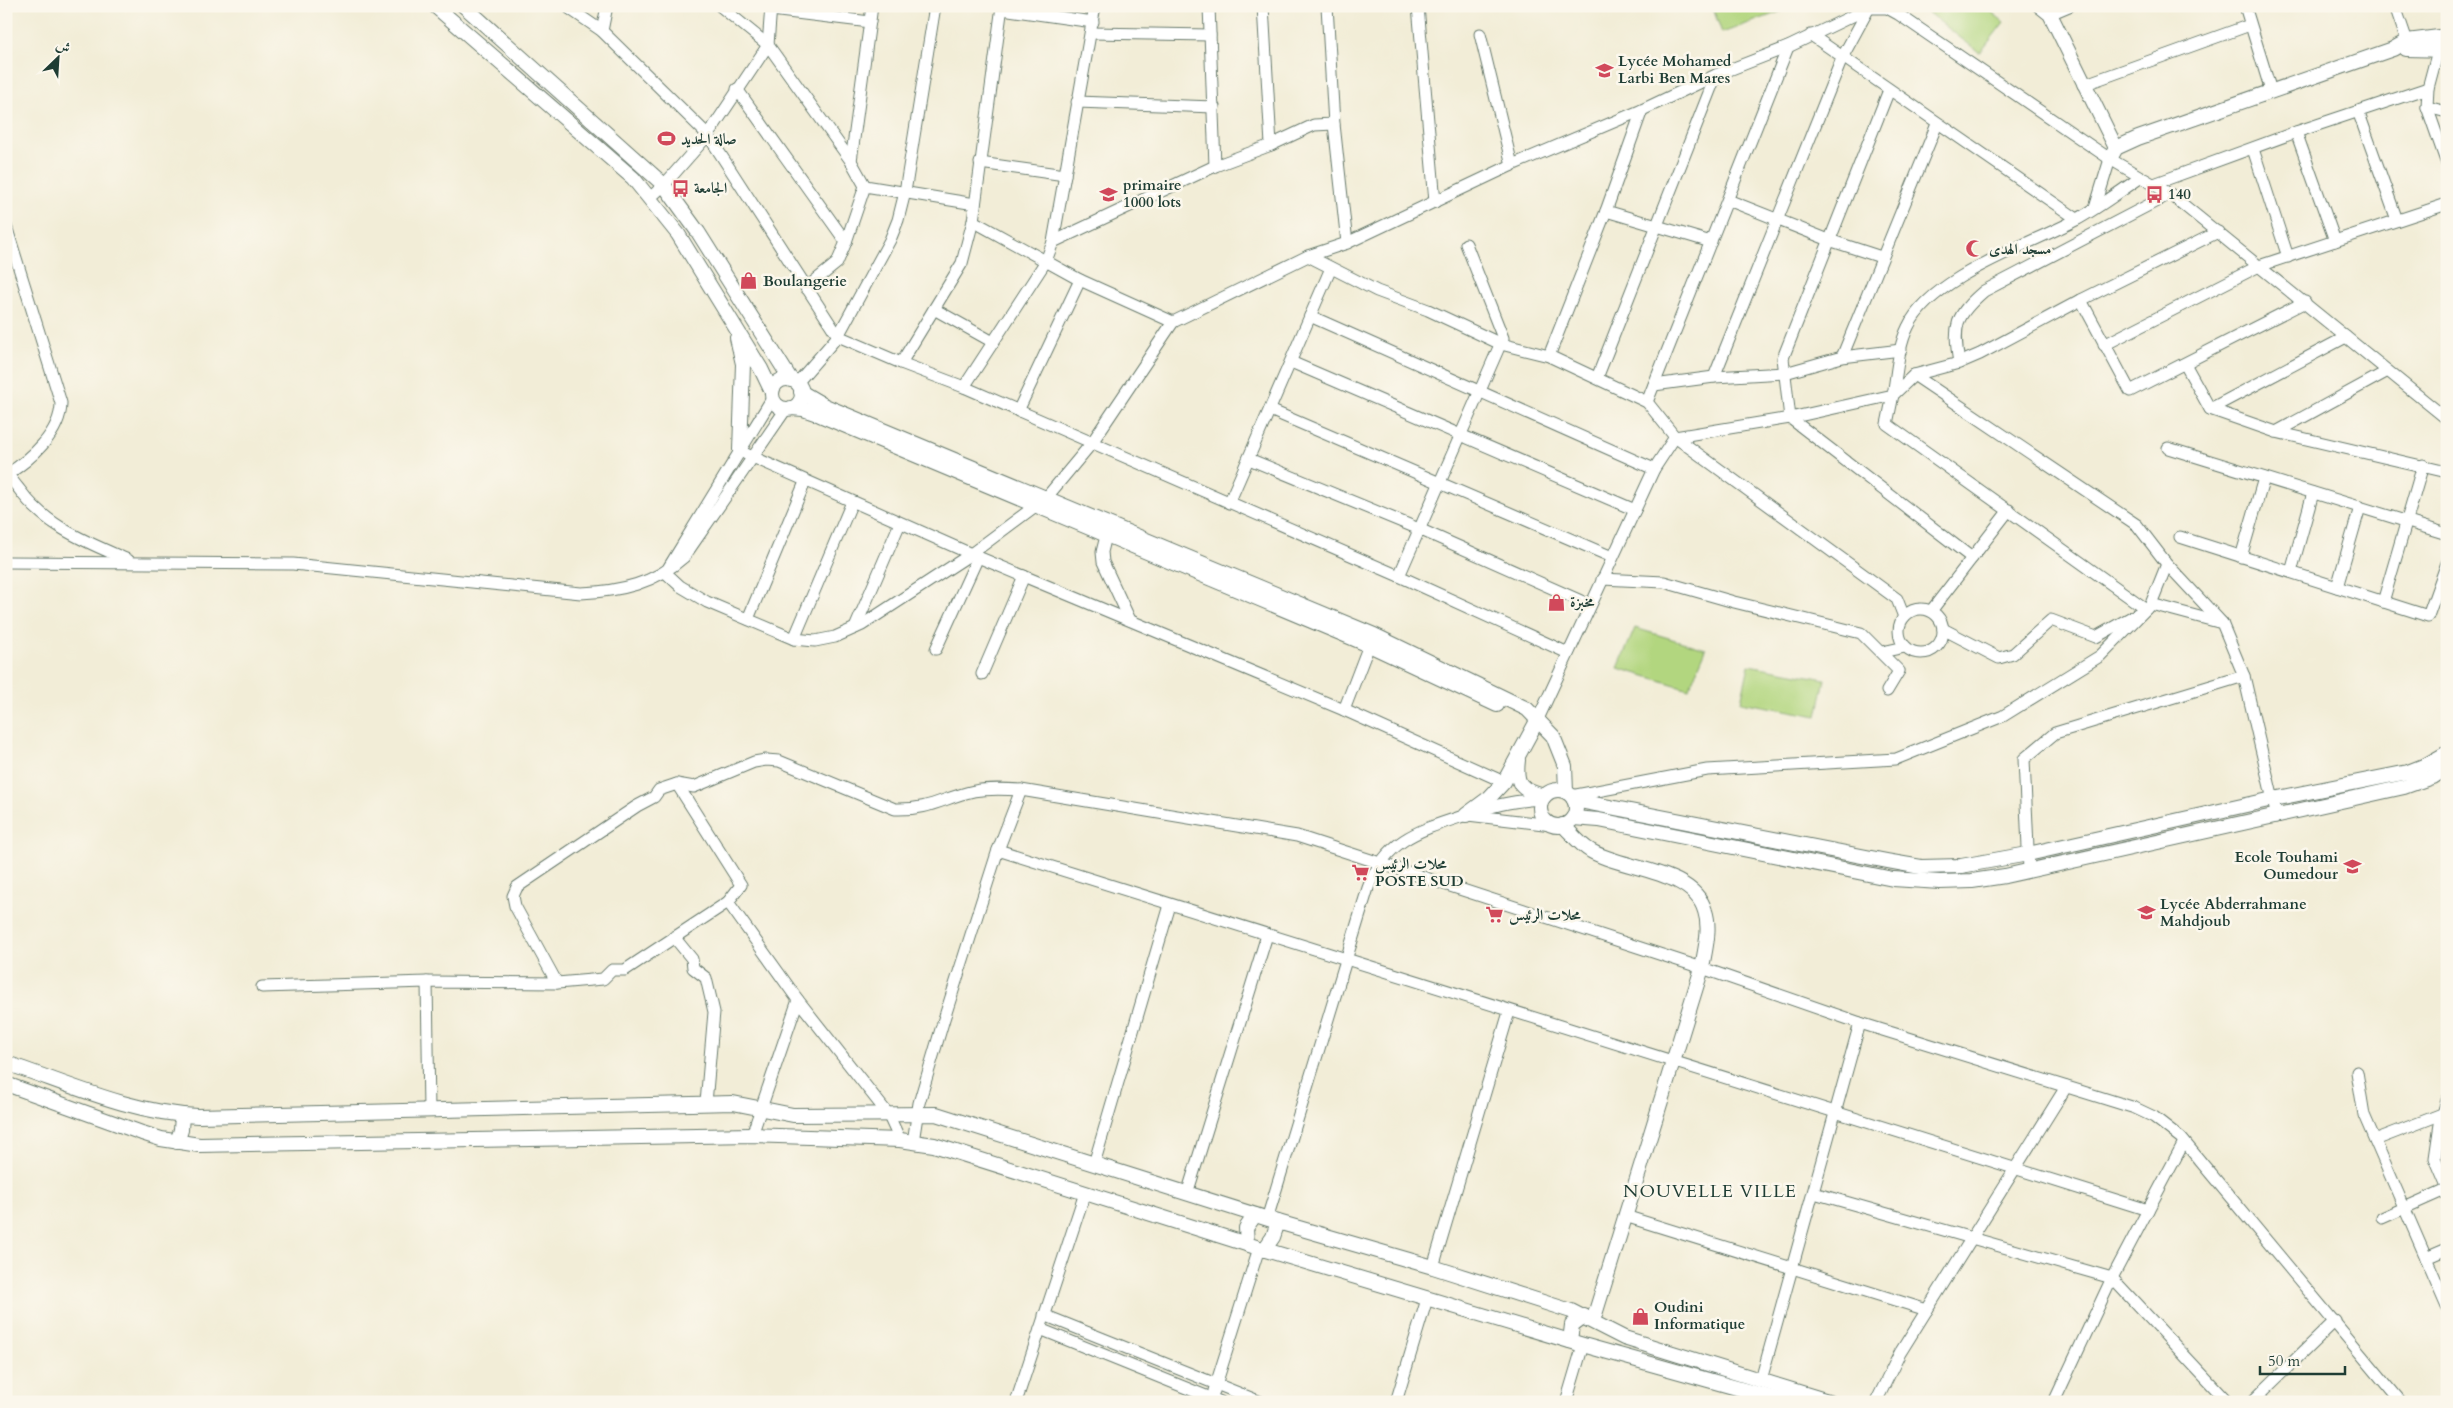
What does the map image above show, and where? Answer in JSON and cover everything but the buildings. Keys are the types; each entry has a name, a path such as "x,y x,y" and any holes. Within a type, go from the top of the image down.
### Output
{"street":[{"path":"435,6 616,161 650,198 678,234 735,328 777,405 803,409 820,415 1374,634 1527,709 1553,736 1565,766 1575,812 1563,822"},
{"path":"6,562 132,562 321,566 581,593 629,587 666,573 746,454 789,408 799,402 796,385 698,232 664,185 464,6"},
{"path":"602,31 606,6"},
{"path":"720,6 768,45 851,161 865,186 837,263 806,288"},
{"path":"851,161 872,6"},
{"path":"796,385 838,336 890,240 898,220 935,6"},
{"path":"964,387 1046,261 1053,242 1095,6"},
{"path":"1209,6 1215,166"},
{"path":"1263,6 1270,146"},
{"path":"1327,6 1334,124 1347,243"},
{"path":"1418,6 1435,202"},
{"path":"2069,6 2045,10 2083,85 2113,154"},
{"path":"2245,6 2272,91"},
{"path":"2395,6 2406,41"},
{"path":"650,198 708,135 768,45 771,8 870,22"},
{"path":"901,364 962,263 973,221 1002,8 1092,28 1210,35"},
{"path":"1714,378 1842,56 1869,8"},
{"path":"666,573 692,594 794,639 815,641 836,637 856,628 974,556 1040,502 1091,444 1173,322 1308,256 1347,243 1512,166 1642,110 1716,74 1788,47 1869,8 1887,8 1898,14 2113,154 2140,178 2170,194 2305,302 2386,372 2442,409 2447,419"},
{"path":"570,9 602,31 708,135 838,336 901,364 964,387 1091,444 1399,576 1568,653"},
{"path":"2083,85 2250,25"},
{"path":"1480,34 1512,166"},
{"path":"1811,35 1937,124 2077,219"},
{"path":"2393,49 2406,41 2444,43"},
{"path":"2094,208 2113,154 2138,138 2393,49 2444,43"},
{"path":"2444,43 2428,88 2427,106 2447,164"},
{"path":"1648,402 1788,47"},
{"path":"1598,378 1716,74"},
{"path":"2154,184 2296,132 2428,88"},
{"path":"737,89 846,242"},
{"path":"1889,90 1783,358 1790,418 1972,558"},
{"path":"1077,102 1214,108"},
{"path":"2427,106 2447,112"},
{"path":"1549,356 1606,211 1642,110"},
{"path":"2358,111 2397,220"},
{"path":"1053,242 1215,166 1270,146 1314,125 1334,124"},
{"path":"1842,357 1881,257 1937,124"},
{"path":"2296,132 2335,242"},
{"path":"2253,149 2288,258"},
{"path":"980,163 1065,174"},
{"path":"2140,178 2077,219 1979,265 1953,282 1919,310 1907,328 1887,424 2148,607 2222,623"},
{"path":"865,186 975,204"},
{"path":"1959,363 1955,334 1960,316 1970,303 1984,291 2170,194"},
{"path":"1728,200 1829,240 1881,257"},
{"path":"2104,345 2259,266 2447,204"},
{"path":"1606,211 1711,242"},
{"path":"973,221 1080,280 1173,322"},
{"path":"6,226 61,403 58,421 47,438 30,456 7,473 26,500 51,522 80,539 132,562"},
{"path":"1466,815 1489,798 1504,782 1538,719 1654,469 1675,437 1790,418 1893,395 1914,375 1959,363 2218,232"},
{"path":"1399,576 1503,338 1466,244"},
{"path":"1308,256 1377,291 1428,310 1501,344 1549,356 1648,402 1675,437 1897,599 1904,616 1899,631 1900,640 1905,646 1918,653 1932,650 1943,637 1941,622 1931,611 1916,610 1904,616"},
{"path":"1229,503 1331,268"},
{"path":"1018,411 1080,280"},
{"path":"2081,300 2130,391 2305,302"},
{"path":"934,309 993,342"},
{"path":"1310,316 1654,469"},
{"path":"735,328 743,364 746,454"},
{"path":"2210,409 2346,337"},
{"path":"1654,385 1785,373 1842,357 1901,350"},
{"path":"1290,362 1635,510"},
{"path":"2185,364 2210,409 2276,432 2447,472"},
{"path":"2276,432 2386,372"},
{"path":"1914,375 2137,525 2168,564 2222,623 2244,676 2277,817"},
{"path":"746,454 772,395 781,380 796,385 825,406 1040,502 1106,536 1369,645 1524,718 1538,719"},
{"path":"1270,410 1612,557"},
{"path":"2168,448 2447,534"},
{"path":"746,454 974,556 1344,710 1504,782"},
{"path":"1249,459 1419,529 1590,605"},
{"path":"2384,602 2405,521 2423,465"},
{"path":"2241,557 2264,478"},
{"path":"748,619 806,482"},
{"path":"2291,572 2313,493"},
{"path":"794,639 852,502"},
{"path":"2337,587 2360,508"},
{"path":"1931,611 2009,510"},
{"path":"856,628 900,523"},
{"path":"1106,536 1102,552 1103,562 1130,620"},
{"path":"2180,537 2428,616 2447,563"},
{"path":"936,649 974,556"},
{"path":"1570,796 1707,770 1896,758 2003,716 2100,656 2148,607 2168,564"},
{"path":"982,674 1024,576"},
{"path":"1602,579 1664,582 1734,602 1861,633 1899,671 1887,691"},
{"path":"1943,629 1999,658 2013,654 2051,620 2096,636 2148,607"},
{"path":"1344,710 1369,645"},
{"path":"1882,652 1905,646"},
{"path":"2029,870 2024,760 2055,732 2244,676"},
{"path":"1040,1328 1215,1400 1216,1384 1257,1247 1273,1237 1267,1219 1348,960 1368,888 1380,863 1392,848 1407,837 1503,802 1543,797 1559,790 1570,796 1921,867 1961,866 2028,854 2273,799 2408,772 2426,765 2447,753"},
{"path":"1518,756 1518,779 1522,787 1529,792 1543,797"},
{"path":"557,983 515,906 513,896 517,887 637,806 654,798 658,790 677,784 694,787 754,762 778,761 895,809 914,810 932,806 974,791 995,789 1021,790 1297,836 1702,968 1860,1023 2135,1108 2154,1117 2184,1142 2401,1402"},
{"path":"1466,815 1529,824 1608,822 1914,882 1972,880 2029,870 2277,817 2404,787 2432,777 2447,768"},
{"path":"262,986 427,982 557,983 604,979 612,970 624,970 728,902 740,885 677,784"},
{"path":"906,1141 918,1113 944,1019 998,850 1021,790"},
{"path":"1543,797 1541,814 1563,822 1589,850 1604,858 1670,877 1690,889 1699,898 1705,910 1708,927 1702,968 1593,1321 1598,1337 1581,1344"},
{"path":"998,850 1170,906 2148,1210"},
{"path":"728,902 798,1000 888,1114 906,1141"},
{"path":"1094,1164 1170,906"},
{"path":"1188,1194 1267,935"},
{"path":"674,938 692,959 693,968 706,978 714,1012 706,1103"},
{"path":"427,982 429,1110"},
{"path":"752,1135 759,1109 798,1000"},
{"path":"1433,1267 1509,1012"},
{"path":"1761,1380 1790,1268 1814,1193 1860,1023"},
{"path":"6,1063 127,1104 182,1116 706,1103 733,1103 793,1115 936,1114 1267,1219 1433,1267 1593,1321 1624,1338 1831,1402"},
{"path":"2357,1072 2364,1115 2447,1306"},
{"path":"6,1084 142,1133 177,1142 217,1146 752,1135 906,1141 934,1145 1427,1299 1787,1402"},
{"path":"1876,1402 1900,1353 2066,1087"},
{"path":"2382,1218 2447,1187 2435,1158 2442,1114 2447,1100"},
{"path":"2375,1140 2442,1114"},
{"path":"177,1142 181,1130 182,1116"},
{"path":"2054,1402 2112,1278 2184,1142"},
{"path":"1016,1402 1085,1193"},
{"path":"1814,1193 2112,1278 2228,1402"},
{"path":"1625,1216 1927,1310"},
{"path":"1257,1247 1246,1228 1267,1219"},
{"path":"2426,1258 2447,1249"},
{"path":"1396,1402 1427,1299"},
{"path":"1044,1315 1261,1402"},
{"path":"1566,1402 1581,1344 1572,1325 1593,1321"},
{"path":"2252,1402 2335,1321"}],"green space":[{"path":"1712,6 1784,6 1785,10 1722,33"},
{"path":"1924,6 1984,6 2004,22 1980,53 1922,8"},
{"path":"1635,628 1706,649 1689,689 1618,668"},
{"path":"1749,665 1825,679 1817,716 1741,702"}],"place":[{"name":"Lycée Mohamed Larbi Ben Mares","path":"1604,70"},
{"name":"صالة الحديد","path":"667,139"},
{"name":"الجامعة","path":"680,188"},
{"name":"primaire 1000 lots","path":"1109,194"},
{"name":"140","path":"2154,194"},
{"name":"مسجد الهدى","path":"1975,249"},
{"name":"Boulangerie","path":"749,281"},
{"name":"مخبزة","path":"1556,602"},
{"name":"Ecole Touhami Oumedour","path":"2352,866"},
{"name":"محلات الرئيس POSTE SUD","path":"1361,873"},
{"name":"Lycée Abderrahmane Mahdjoub","path":"2146,913"},
{"name":"محلات الرئيس","path":"1495,915"},
{"name":"Oudini Informatique","path":"1640,1316"}],"district":[{"name":"NOUVELLE VILLE","path":"1710,1191"}]}
